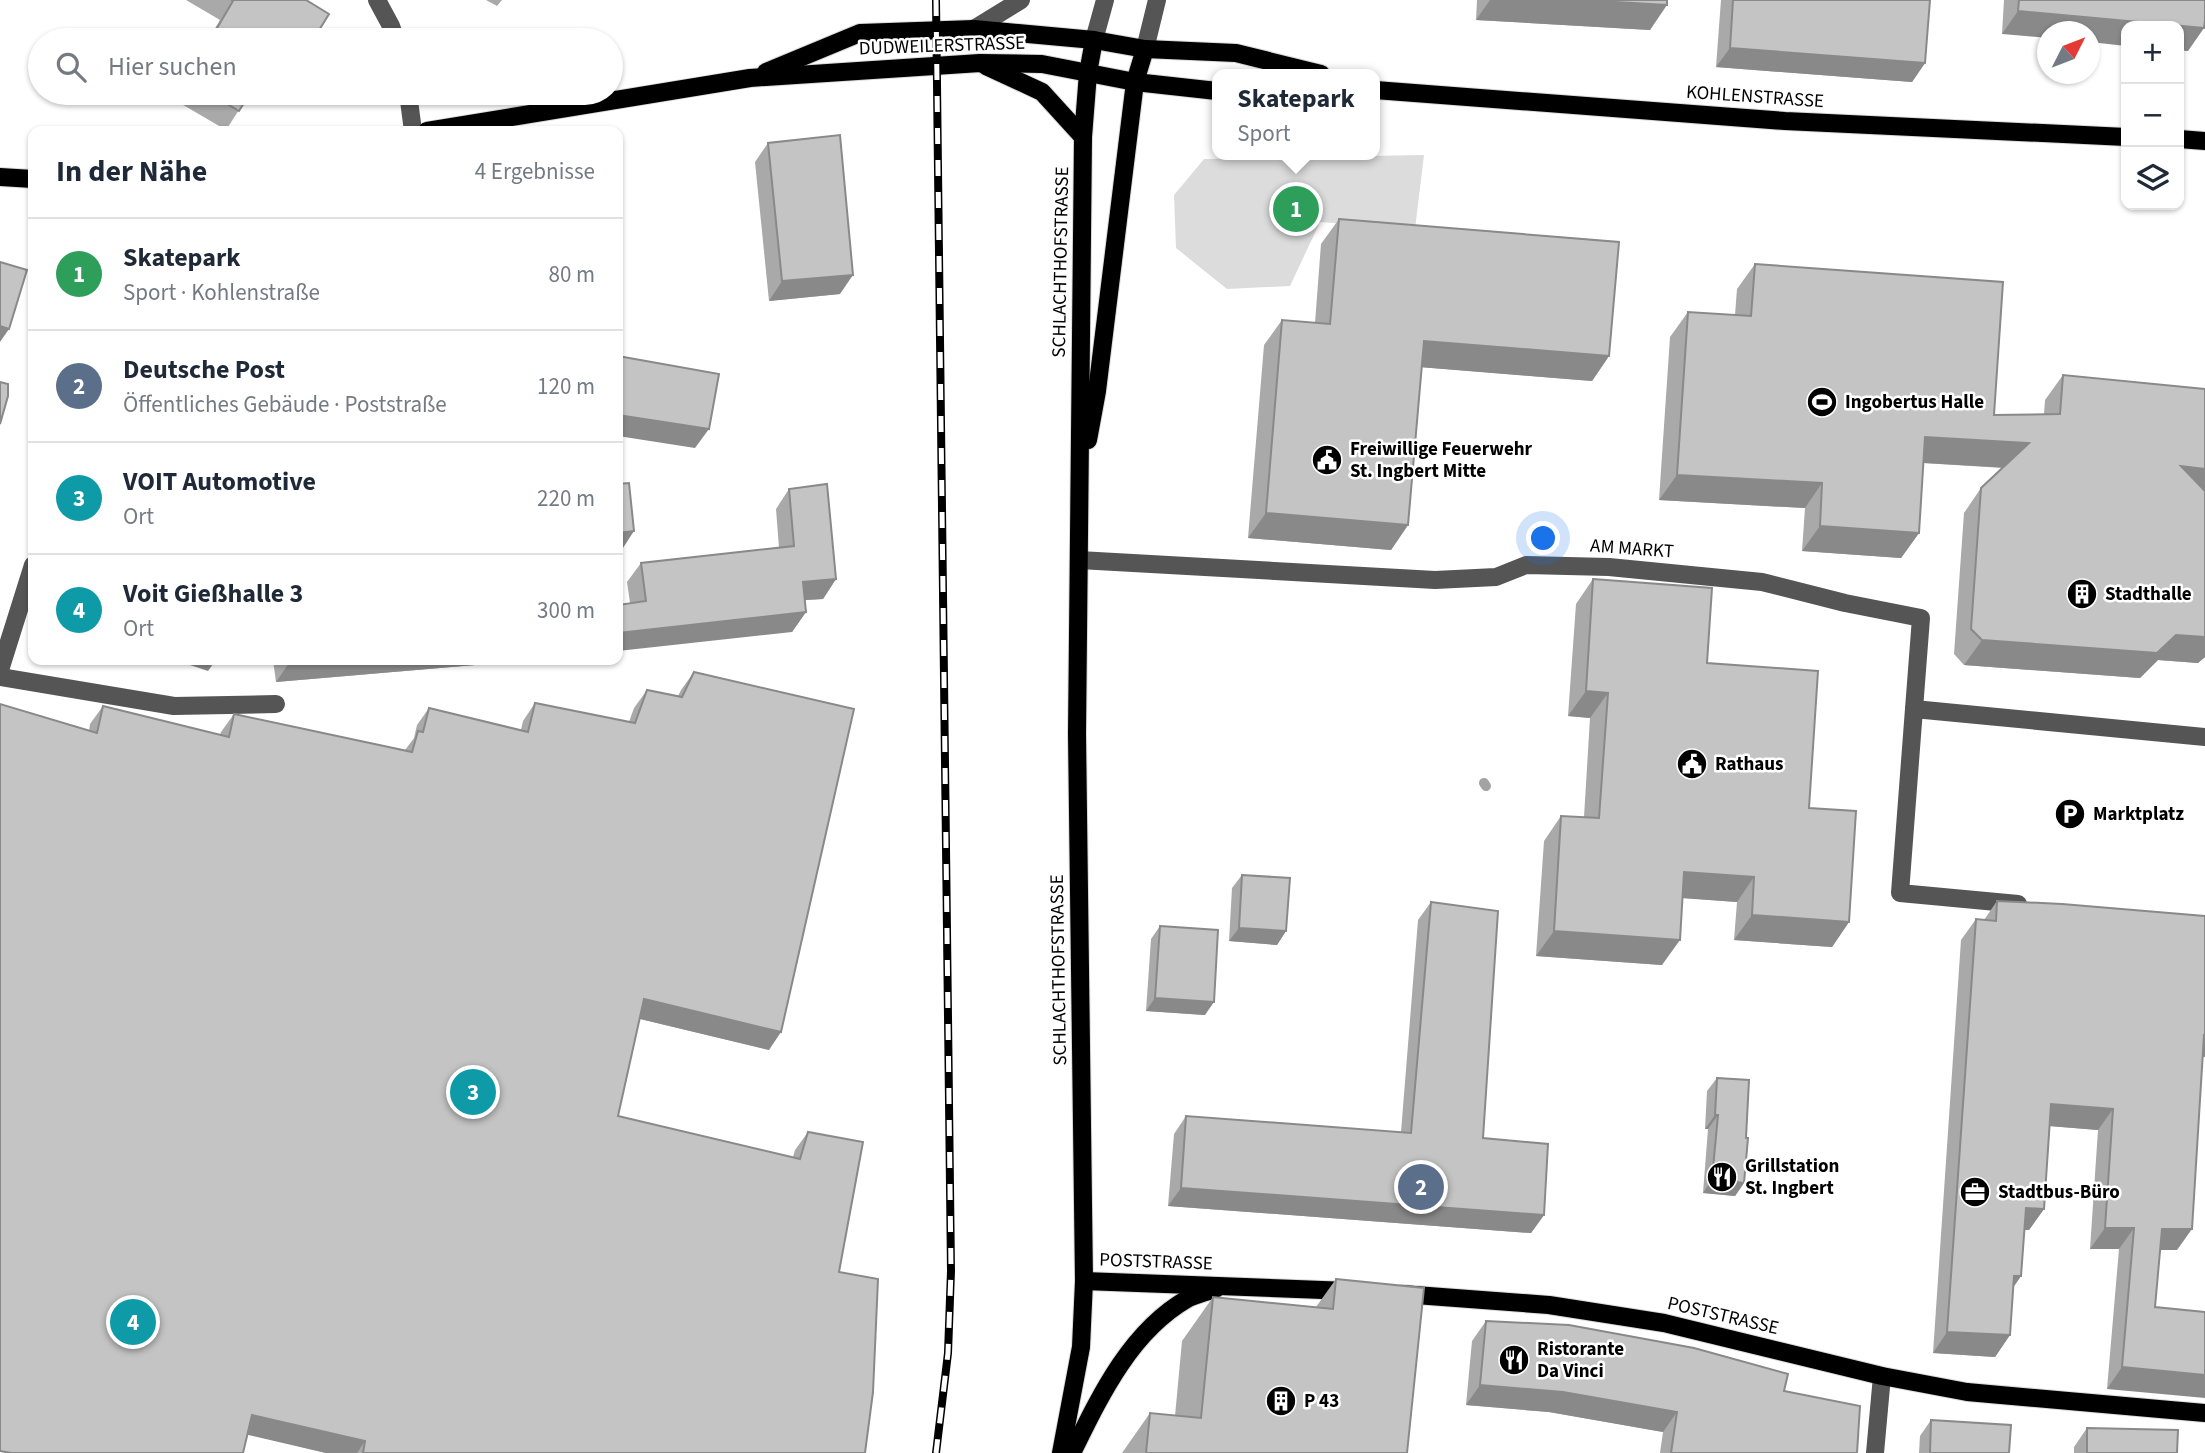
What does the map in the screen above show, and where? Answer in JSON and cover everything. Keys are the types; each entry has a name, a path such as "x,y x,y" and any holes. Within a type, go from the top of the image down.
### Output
{"main road":[{"name":"DUDWEILERSTRASSE","path":"750,78 860,33 974,29 1094,40 1145,49"},
{"name":"SCHLACHTHOFSTRASSE","path":"1061,1453 1081,1347 1084,1281 1077,734 1083,137 1088,73 1094,40"},
{"name":"SCHLACHTHOFSTRASSE","path":"1080,485 1097,391 1135,82 1145,49"},
{"path":"1145,49 1236,53 1301,69"},
{"name":"DUDWEILERSTRASSE","path":"623,99 750,78 980,63 1042,64 1135,82"},
{"path":"980,63 1042,92 1083,137"},
{"path":"1135,82 1212,90"},
{"name":"KOHLENSTRASSE","path":"1380,89 1784,121 2121,136"},
{"name":"DUDWEILERSTRASSE","path":"457,126 585,105"},
{"path":"2184,139 2205,141"},
{"path":"0,177 28,179"},
{"name":"POSTSTRASSE","path":"1084,1281 1372,1292 1524,1303 1664,1323 1882,1376 1967,1392 2205,1413"},
{"name":"POSTSTRASSE","path":"1072,1453 1095,1407 1130,1350 1155,1324 1188,1299 1227,1285"}],"street":[{"path":"377,0 392,28"},
{"path":"974,29 1021,0"},
{"path":"1094,40 1105,0"},
{"path":"1145,49 1157,0"},
{"path":"410,105 412,126"},
{"name":"AM MARKT","path":"1079,561 1435,580 1496,577 1525,565 1609,567 1762,582 1920,618 1900,893 2039,905"},
{"path":"0,670 28,581"},
{"path":"0,677 174,706 276,704"},
{"path":"1914,709 2205,737"},
{"path":"1875,1453 1882,1376"}],"shaded area":[{"path":"1424,155 1415,229 1320,222 1290,286 1227,289 1176,248 1174,195 1204,159 1380,160 1380,156"}],"building":[{"path":"306,0 329,14 320,28 217,28 233,1"},
{"path":"1582,0 1667,0 1667,5"},
{"path":"1733,0 1930,0 1925,63 1730,48"},
{"path":"2019,0 2205,0 2204,28 2184,26 2184,21 2127,21 2018,11"},
{"path":"229,105 243,105 239,111"},
{"path":"840,135 853,275 782,281 768,143"},
{"name":"Freiwillige Feuerwehr St. Ingbert Mitte","path":"1339,219 1619,242 1609,356 1424,341 1408,525 1266,513 1282,320 1330,324"},
{"path":"0,262 27,270 9,329 0,326"},
{"path":"1755,264 2003,282 1994,415 2060,414 2063,375 2205,389 2205,469 2181,466 2205,491 2205,637 2176,635 2157,653 1982,640 1971,629 1981,488 2029,443 1925,437 1919,533 1820,526 1822,483 1677,475 1688,312 1751,316"},
{"path":"623,357 719,374 709,429 623,416"},
{"path":"0,382 8,384 8,396 0,424"},
{"path":"629,483 634,531 623,532 623,484"},
{"path":"827,484 836,579 803,582 806,612 623,632 623,604 646,601 641,563 794,546 789,489"},
{"name":"Rathaus","path":"1593,579 1712,588 1707,663 1818,671 1809,808 1856,811 1849,922 1752,915 1754,877 1684,872 1680,940 1554,931 1561,816 1599,818 1608,693 1586,691"},
{"path":"694,672 854,709 781,1032 644,999 618,1116 800,1159 808,1132 863,1142 839,1272 878,1279 873,1392 865,1453 363,1453 365,1441 252,1415 243,1453 0,1451 0,704 97,733 103,706 229,737 234,714 412,752 418,731 423,732 429,708 528,732 535,703 635,723 647,690 682,697"},
{"path":"1242,875 1290,878 1286,931 1239,928"},
{"path":"1997,901 2205,916 2205,1035 2192,1229 2162,1229 2155,1307 2205,1312 2205,1375 2122,1367 2134,1228 2105,1228 2113,1109 2051,1104 2044,1209 2026,1208 2021,1276 2014,1276 2010,1335 1947,1332 1976,919 1996,921"},
{"path":"1431,902 1498,911 1483,1138 1548,1144 1544,1215 1181,1188 1186,1116 1411,1133"},
{"path":"1160,926 1218,930 1214,1002 1155,998"},
{"path":"1717,1078 1749,1080 1744,1183 1712,1179 1718,1115 1715,1115"},
{"name":"P 43","path":"1336,1279 1424,1288 1407,1453 1146,1453 1150,1413 1201,1418 1213,1297 1333,1309"},
{"path":"1486,1321 1569,1325 1694,1348 1788,1374 1784,1391 1860,1406 1857,1453 1671,1453 1677,1412 1563,1392 1480,1385"},
{"path":"1931,1420 2011,1425 2009,1453 1930,1453"},
{"path":"2087,1428 2178,1430 2177,1453 2087,1453"}],"railway":[{"path":"936,0 951,1271 948,1353 936,1453"}],"place":[{"name":"Skatepark","path":"1296,209"},
{"name":"Ingobertus Halle","path":"1822,402"},
{"name":"Freiwillige Feuerwehr St. Ingbert Mitte","path":"1327,460"},
{"name":"Stadthalle","path":"2082,594"},
{"name":"Rathaus","path":"1692,764"},
{"name":"Marktplatz","path":"2070,814"},
{"name":"VOIT Automotive","path":"473,1092"},
{"name":"Grillstation St. Ingbert","path":"1722,1177"},
{"name":"Deutsche Post","path":"1421,1187"},
{"name":"Stadtbus-Büro","path":"1975,1192"},
{"name":"Voit Gießhalle 3","path":"133,1322"},
{"name":"Ristorante Da Vinci","path":"1514,1360"},
{"name":"P 43","path":"1281,1401"}]}
